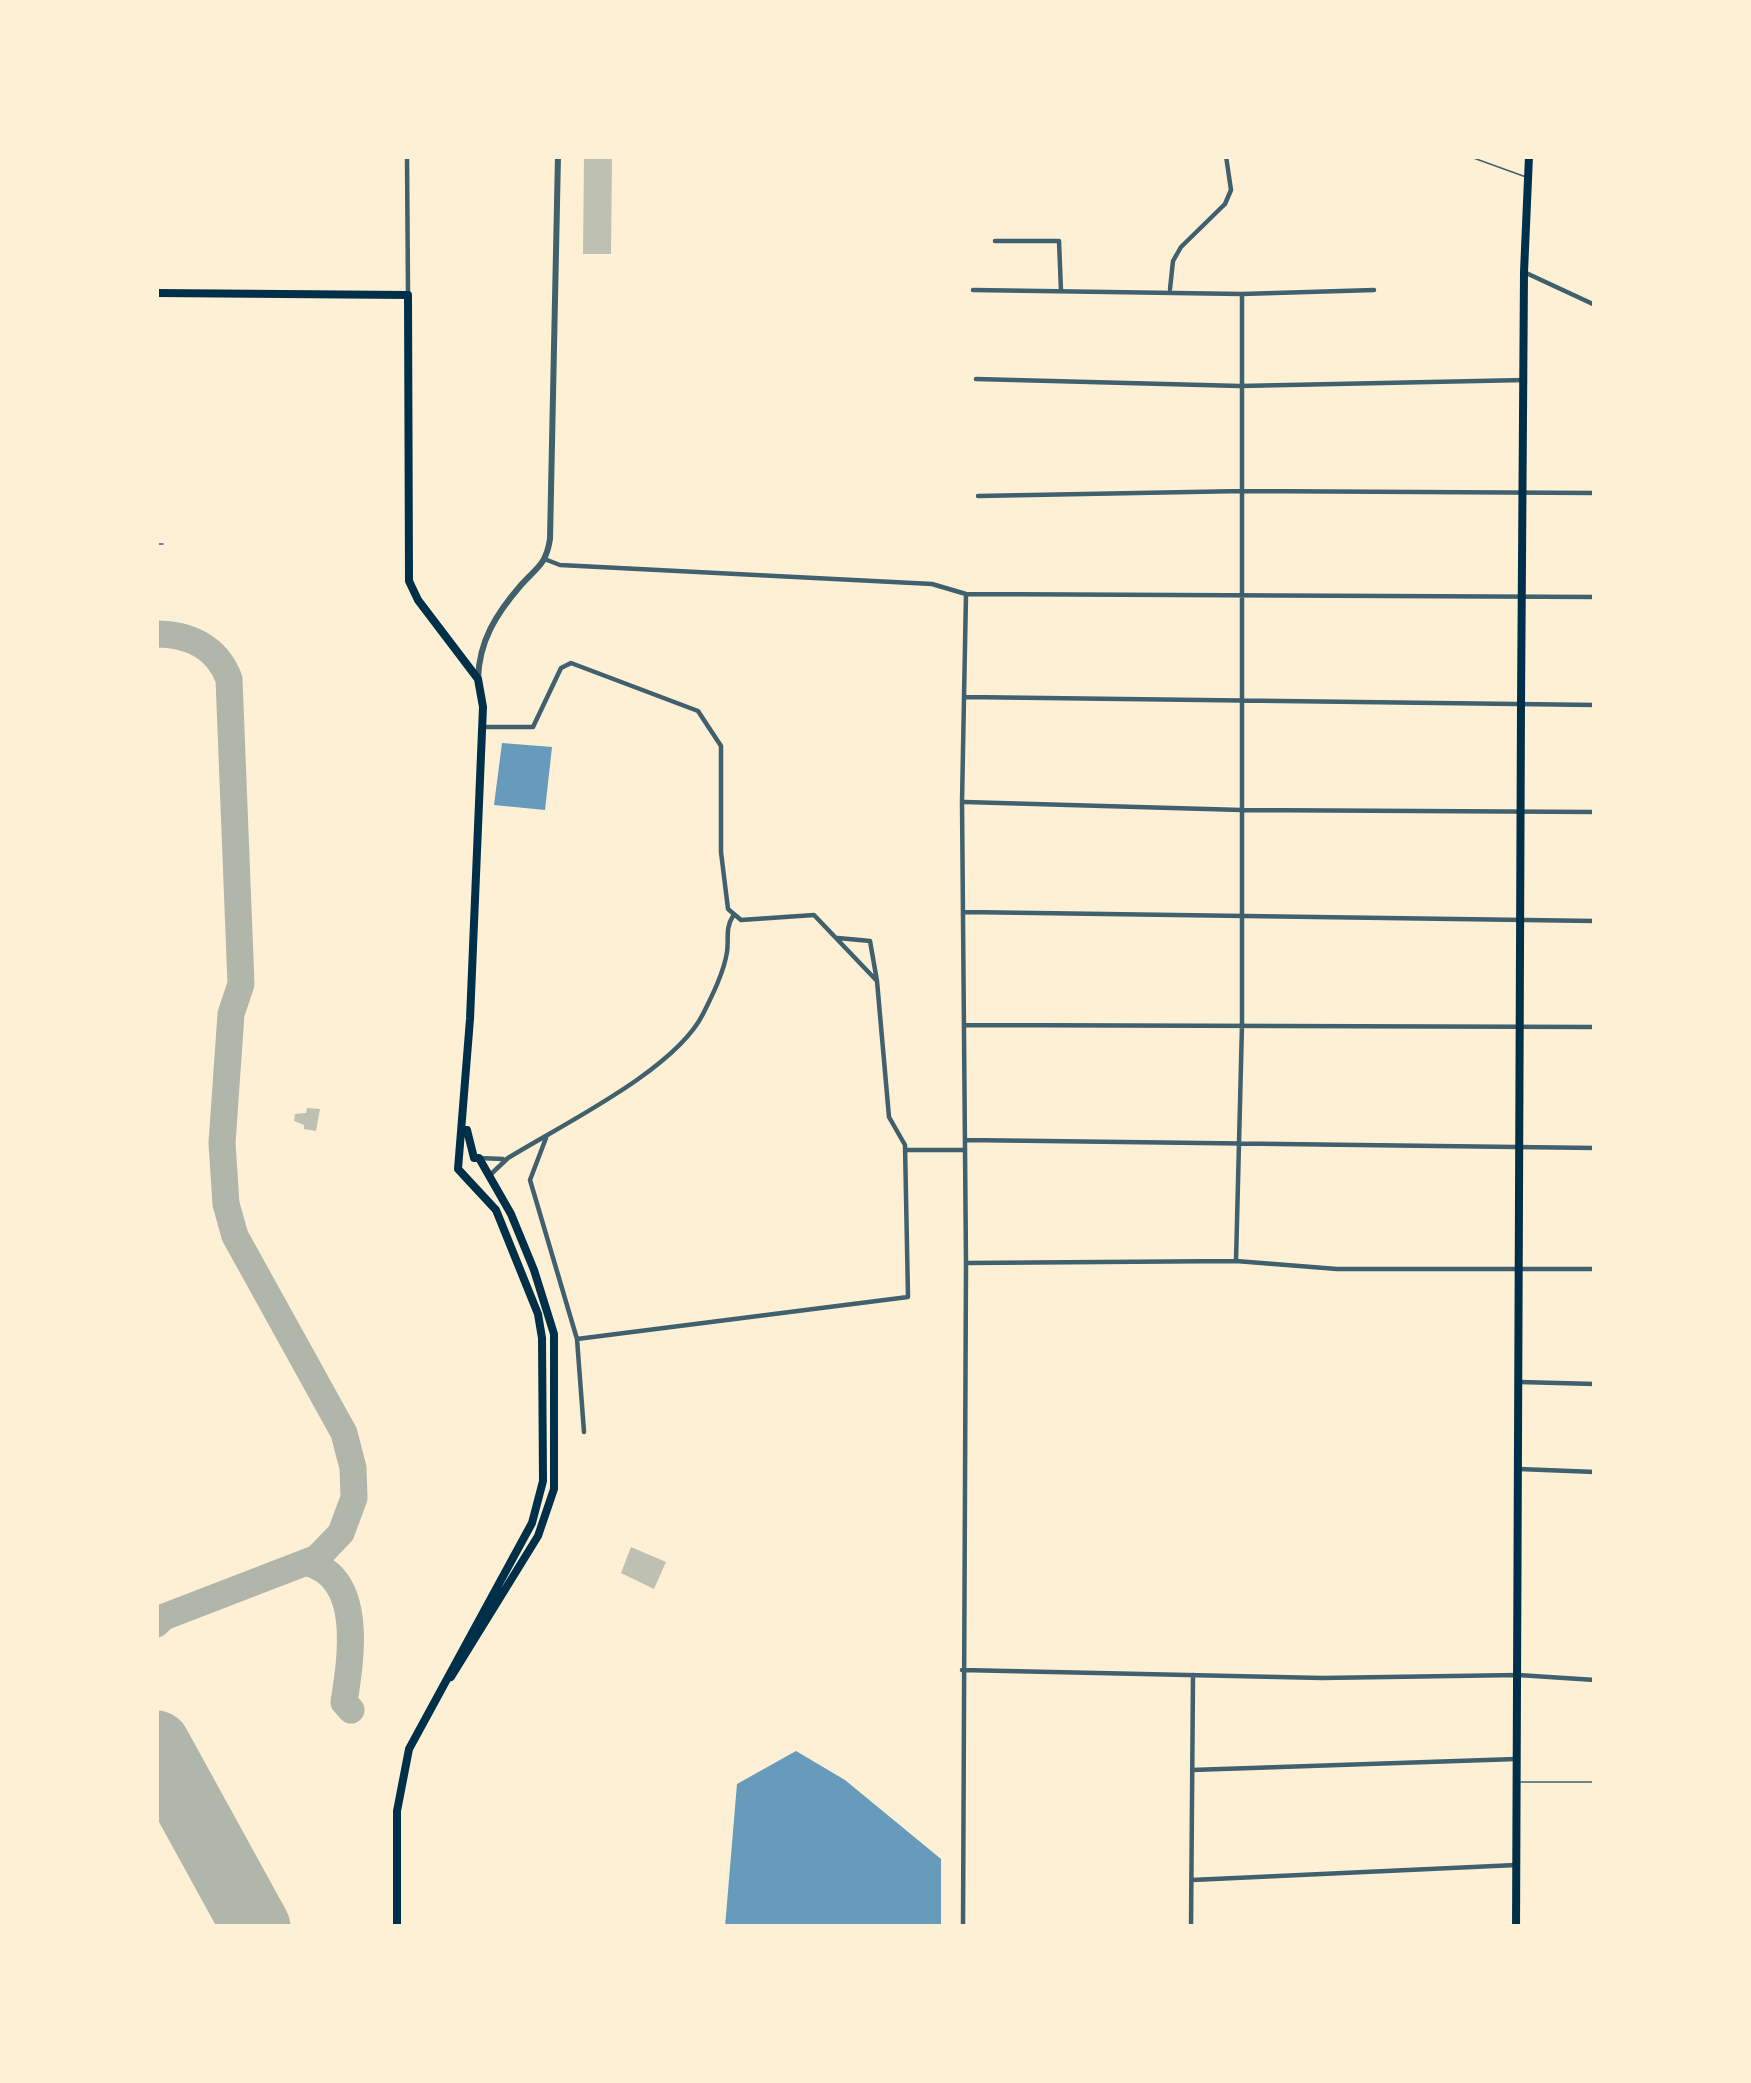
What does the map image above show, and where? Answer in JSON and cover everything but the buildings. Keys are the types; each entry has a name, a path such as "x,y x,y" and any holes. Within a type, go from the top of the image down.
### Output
{"main road":[{"path":"1516,1927 1520,810 1529,156"},
{"path":"156,292 408,296 409,581 478,679 485,727 458,1169 496,1210 538,1314 543,1481 532,1522 409,1749 395,1844 397,1927"},
{"path":"433,1702 472,1648 538,1537 554,1489 554,1334 511,1214 477,1158 464,1115"}],"street":[{"path":"407,156 408,296"},
{"path":"478,679 481,651 492,623 547,560 558,156"},
{"path":"1170,291 1173,261 1180,247 1225,204 1232,190 1226,156"},
{"path":"995,241 1058,241 1061,291"},
{"path":"1524,272 1595,305"},
{"path":"973,290 1242,294 1374,290"},
{"path":"1236,1261 1242,1025 1242,294"},
{"path":"976,379 1240,386 1526,380"},
{"path":"978,496 1243,490 1595,493"},
{"path":"547,560 560,566 932,584 966,593 1595,597"},
{"path":"963,1927 966,593"},
{"path":"482,1191 508,1158 668,1058 692,1032 724,964 733,916 723,884 721,746 698,711 572,663 561,668 533,727 485,727"},
{"path":"964,697 1595,706"},
{"path":"962,802 1595,812"},
{"path":"962,912 1595,921"},
{"path":"733,916 746,920 814,915 877,981"},
{"path":"578,1339 908,1297 904,1140 889,1117 870,941 837,938"},
{"path":"962,1025 1595,1028"},
{"path":"545,1135 546,1145 530,1180 578,1339 584,1432"},
{"path":"965,1140 1595,1148"},
{"path":"905,1150 965,1150"},
{"path":"460,1161 508,1158"},
{"path":"966,1263 1236,1261 1337,1269 1595,1269"},
{"path":"1520,1382 1595,1384"},
{"path":"1519,1469 1595,1472"},
{"path":"962,1670 1322,1678 1518,1675 1595,1680"},
{"path":"1191,1927 1193,1673"},
{"path":"1192,1770 1517,1759"},
{"path":"1192,1880 1517,1865"}],"lane":[{"path":"1468,156 1528,177"},
{"path":"156,544 163,544"},
{"path":"1517,1782 1595,1782"}],"water":[{"path":"502,743 552,747 545,810 494,805"},
{"path":"796,1751 845,1780 941,1859 941,1927 725,1927 737,1784"}],"taxiway":[{"path":"156,634 200,644 217,658 229,679 241,984 231,1014 222,1143 226,1204 235,1236 344,1433 354,1498 341,1533 317,1558 156,1624"},
{"path":"308,1563 326,1571 346,1602 350,1643 344,1702 351,1710"}],"runway":[{"path":"156,1745 256,1927"}]}
